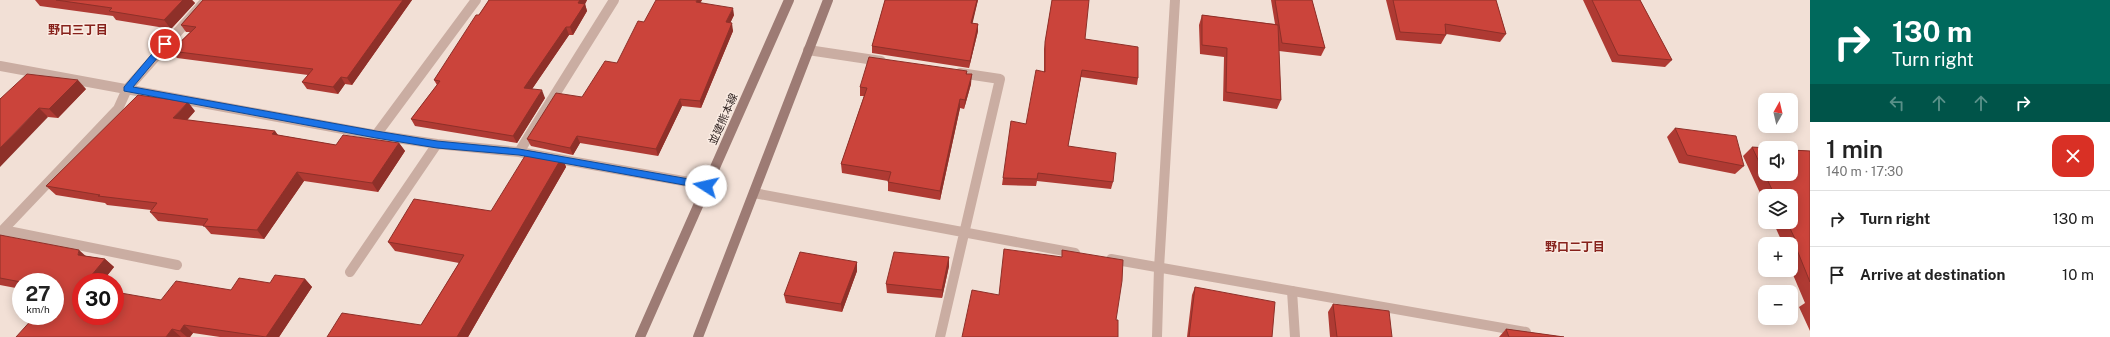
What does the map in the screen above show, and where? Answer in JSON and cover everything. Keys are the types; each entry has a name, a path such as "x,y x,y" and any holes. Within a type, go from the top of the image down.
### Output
{"main road":[{"name":"並建熊本線","path":"640,337 789,0"},
{"path":"698,337 828,0"}],"street":[{"path":"1,231 118,109 126,89 206,0"},
{"path":"376,135 476,0"},
{"path":"519,152 614,0"},
{"path":"1157,337 1159,268 1174,0"},
{"path":"808,50 892,63"},
{"path":"0,66 376,135 437,144 519,152 706,186"},
{"path":"940,337 966,232 1000,79 946,71"},
{"path":"26,82 36,73"},
{"path":"350,272 437,144"},
{"path":"754,193 1159,268 1540,334"},
{"path":"1,231 177,265"},
{"path":"1292,291 1295,337"}],"building":[{"path":"56,0 183,0 164,20 109,11 112,8"},
{"path":"203,0 403,0 347,78 341,77 333,87 302,82 313,69 171,51 196,27 181,25"},
{"path":"489,0 580,0 578,3 585,4 570,27 566,27 524,88 542,90 513,136 411,119 440,81 434,80 476,15 479,15"},
{"path":"656,0 697,0 696,2 733,8 726,22 732,23 700,101 680,99 656,149 577,136 570,148 527,139 556,93 582,97 605,61 617,63 638,21 644,22"},
{"path":"885,0 977,0 971,23 978,24 970,61 872,46"},
{"path":"1052,0 1089,0 1085,39 1138,47 1138,78 1082,70 1068,146 1116,153 1113,182 1038,173 1037,179 1003,178 1011,121 1026,124 1036,70 1045,72 1045,42"},
{"path":"1275,0 1312,0 1325,48 1282,43"},
{"path":"1393,0 1496,0 1506,34 1445,24 1446,35 1400,32"},
{"path":"1592,0 1640,0 1672,60 1618,55"},
{"path":"1202,15 1278,25 1281,100 1226,92 1227,48 1202,45"},
{"path":"869,57 967,71 966,74 972,74 965,100 960,99 940,191 888,182 891,172 841,164 867,88 860,87"},
{"path":"27,74 78,80 49,109 39,108 0,148 0,99"},
{"path":"138,95 188,102 173,118 275,131 272,134 336,145 343,135 399,143 372,183 297,172 257,230 203,226 208,219 150,212 157,203 98,196 100,195 46,186"},
{"path":"1675,128 1736,136 1744,166 1687,155"},
{"path":"1752,147 1758,147 1758,160"},
{"path":"1798,150 1810,151 1810,282 1798,252 1798,237 1794,237 1790,229 1798,229 1798,189 1772,189 1768,181 1798,181"},
{"path":"528,151 562,157 457,337 327,337 342,313 421,325 464,255 388,242 414,199 491,211"},
{"path":"0,235 79,250 78,255 105,259 93,273 72,273 72,325 124,325 124,294 161,300 176,281 231,290 239,278 270,283 275,275 305,279 266,337 184,325 180,331 172,329 166,337 16,337 27,325 64,325 64,273 12,273 12,280 0,278"},
{"path":"1004,249 1062,257 1062,250 1123,260 1122,281 1116,320 1118,320 1118,337 962,337 972,290 999,295"},
{"path":"800,252 857,262 841,304 784,295"},
{"path":"894,252 949,257 942,290 886,284"},
{"path":"1195,287 1275,302 1272,337 1189,337"},
{"path":"1333,304 1389,311 1392,337 1337,337"},
{"path":"1506,329 1564,337 1509,337"}],"district":[{"name":"野口三丁目","path":"78,30"},
{"name":"野口二丁目","path":"1575,247"}],"route":[{"path":"165,44 126,89 376,135 437,144 519,152 706,186"}]}
